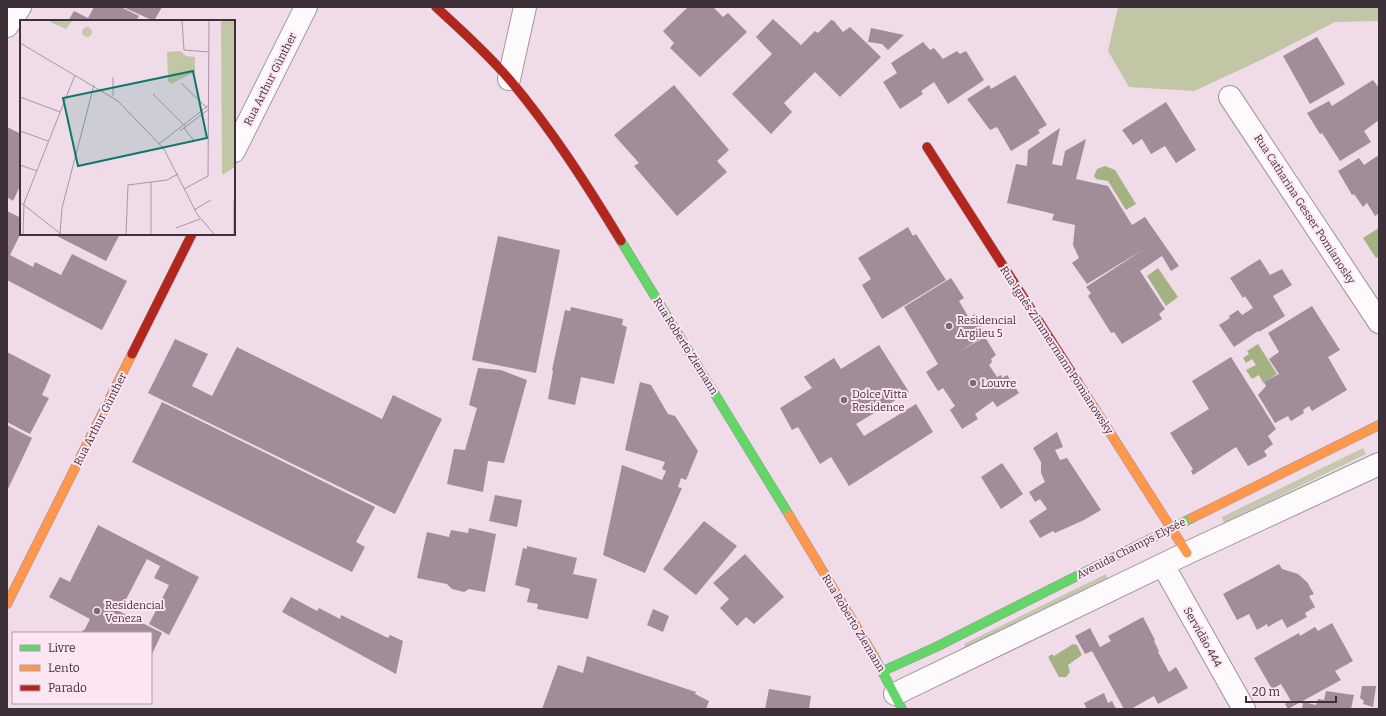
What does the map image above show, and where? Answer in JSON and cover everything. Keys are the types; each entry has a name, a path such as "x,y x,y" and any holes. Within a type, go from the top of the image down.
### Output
{"street":[{"path":"7,26 20,7"},
{"name":"Rua Arthur Günther","path":"235,149 306,7"},
{"name":"Rua Roberto Ziemann","path":"436,7 482,50 509,79 558,142 614,230 883,671 899,702"},
{"path":"509,79 524,7"},
{"name":"Rua Catharina Gesser Pomianosky","path":"1230,97 1379,322"},
{"name":"Rua Ignês Zimmermann Pomianowsky","path":"927,147 1187,553"},
{"name":"Rua Arthur Günther","path":"7,604 192,235"},
{"name":"Avenida Champs Elysée","path":"883,671 936,647 1379,425"},
{"path":"899,702 1187,553 1379,464"},
{"name":"Servidão 444","path":"1163,565 1244,709"}],"shaded area":[{"path":"1118,7 1379,7 1379,21 1335,22 1261,60 1194,91 1129,87 1108,51"},
{"path":"1105,166 1115,170 1136,204 1126,210 1108,181 1096,179 1094,176 1097,169"},
{"path":"1379,228 1379,256 1376,258 1363,238"},
{"path":"1158,268 1178,297 1166,306 1147,276"},
{"path":"1258,344 1277,374 1263,383 1259,375 1252,379 1246,370 1256,365 1252,359 1246,363 1243,358 1249,354 1247,351"},
{"path":"1363,448 1366,454 1224,523 1222,517"},
{"path":"1106,574 1108,580 967,650 964,644"},
{"path":"1073,644 1077,645 1082,655 1068,665 1070,672 1066,677 1059,677 1048,657 1052,654 1054,656"}],"building":[{"path":"94,7 121,7 139,16 137,20 69,20 74,11 88,18"},
{"path":"123,7 162,7 155,20"},
{"path":"688,7 713,7 723,17 728,13 747,32 700,77 670,48 674,43 663,31"},
{"path":"773,19 801,45 815,31 818,33 831,20 834,21 843,32 850,27 881,57 840,97 815,72 784,103 792,112 771,134 732,94 772,54 756,37"},
{"path":"871,28 904,35 888,50 882,44 868,42"},
{"path":"1317,37 1345,84 1310,104 1283,56"},
{"path":"923,42 930,50 934,48 943,59 957,51 960,54 966,51 984,80 948,104 934,82 921,91 923,94 900,109 883,82 897,73 891,63"},
{"path":"1015,75 1047,125 1038,130 1040,133 1011,151 997,127 990,130 967,99 989,85 991,89"},
{"path":"1373,80 1379,88 1379,120 1364,131 1371,142 1340,161 1307,113 1329,101 1332,106"},
{"path":"674,85 729,150 717,161 727,172 677,216 634,166 639,163 614,135"},
{"path":"1166,102 1196,150 1176,163 1165,146 1151,154 1142,139 1133,145 1122,130"},
{"path":"7,127 20,134 20,186 13,201 7,197"},
{"path":"1060,128 1052,164 1062,166 1065,151 1086,139 1076,179 1108,186 1132,225 1145,217 1179,266 1171,271 1162,256 1140,271 1165,309 1159,314 1162,319 1122,344 1114,332 1111,333 1088,296 1091,293 1086,287 1144,249 1087,284 1072,263 1079,258 1073,245 1075,225 1052,220 1054,214 1007,203 1016,164 1027,166 1028,150"},
{"path":"1377,156 1379,158 1379,213 1375,216 1367,203 1363,207 1354,194 1352,195 1338,171 1359,158 1364,165"},
{"path":"7,211 20,218 20,235 10,255 33,267 35,262 61,275 72,254 127,281 102,330 7,280"},
{"path":"908,227 913,236 916,234 946,280 882,319 862,285 871,279 858,258"},
{"path":"55,235 119,235 106,261"},
{"path":"498,236 560,250 536,373 472,360"},
{"path":"1260,259 1270,275 1282,269 1292,285 1273,296 1285,316 1259,332 1258,331 1234,347 1219,325 1230,318 1229,316 1238,310 1242,315 1253,308 1245,296 1243,298 1230,278"},
{"path":"951,278 964,298 959,301 969,318 975,314 986,335 960,351 985,337 996,355 991,359 992,362 989,365 997,377 1001,375 1002,378 1007,375 1019,393 997,407 993,401 975,414 978,419 962,429 950,410 955,406 943,388 938,391 926,372 938,364 904,307"},
{"path":"1312,306 1340,350 1328,357 1347,390 1312,411 1309,406 1303,410 1304,413 1291,421 1288,416 1275,423 1258,395 1266,386 1264,382 1279,374 1269,359 1279,352 1268,333"},
{"path":"571,307 623,319 622,325 627,327 614,384 581,377 575,405 548,399 552,370 565,310 570,311"},
{"path":"175,339 208,354 192,386 212,396 237,347 382,419 393,395 442,419 395,514 148,393"},
{"name":"Dolce Vitta Residence","path":"879,345 909,392 856,424 864,436 916,404 933,432 849,486 831,457 820,464 798,427 792,430 780,408 812,388 804,377 834,358 841,369"},
{"path":"7,352 51,375 42,395 49,398 30,434 7,422"},
{"path":"1231,357 1276,429 1268,436 1273,444 1264,451 1267,456 1248,466 1236,447 1193,475 1191,471 1193,469 1170,433 1209,409 1192,381"},
{"path":"478,368 501,370 527,380 504,463 488,461 483,492 447,484 454,449 465,450 477,408 469,405"},
{"path":"640,382 651,385 668,414 675,416 698,451 686,480 681,478 678,487 682,488 645,573 603,555 622,465 662,480 666,471 662,469 665,462 625,450"},
{"path":"162,402 375,507 356,542 365,547 352,572 132,462"},
{"path":"7,425 32,438 7,491"},
{"path":"1057,432 1063,447 1055,450 1060,460 1067,458 1101,510 1084,520 1055,533 1053,531 1040,538 1029,521 1047,509 1040,499 1035,502 1029,492 1045,482 1041,473 1041,462 1033,448"},
{"path":"1002,463 1023,494 1001,509 981,477"},
{"path":"495,495 522,500 517,527 489,521"},
{"path":"704,521 737,546 696,595 663,569"},
{"path":"98,525 199,577 169,635 149,624 169,585 154,578 160,566 147,559 121,609 104,600 103,603 162,633 152,654 152,632 81,632 85,629 90,619 49,597 60,577 70,582"},
{"path":"469,528 496,534 485,592 469,589 464,592 452,589 447,584 417,578 427,532 449,537 451,530 468,533"},
{"path":"527,546 577,558 573,574 597,579 588,619 537,609 538,604 527,602 530,589 515,585 523,548 527,549"},
{"path":"745,554 784,597 754,624 746,617 737,626 720,608 729,599 713,583"},
{"path":"1279,564 1282,569 1298,574 1307,582 1314,594 1309,596 1315,607 1305,613 1307,617 1287,628 1282,619 1268,627 1267,624 1257,630 1249,614 1237,620 1223,594"},
{"path":"291,597 317,611 319,608 340,619 341,615 388,638 390,635 403,641 396,674 282,612"},
{"path":"653,609 669,616 663,632 647,625"},
{"path":"1143,617 1155,640 1154,641 1159,651 1158,652 1169,672 1176,667 1188,688 1158,704 1154,696 1131,709 1124,709 1092,651 1085,654 1075,636 1090,628 1100,647 1111,641 1108,636"},
{"path":"1332,623 1353,661 1335,671 1341,680 1288,709 1285,704 1291,701 1281,684 1272,689 1254,658 1299,633 1300,636 1315,627 1318,631"},
{"path":"587,656 696,692 695,694 709,701 706,709 542,709 558,665 583,673"},
{"path":"1362,686 1376,686 1373,707 1363,704 1364,701 1360,698"},
{"path":"769,689 811,696 809,709 765,709"},
{"path":"1326,691 1354,695 1351,709 1302,709 1303,702 1316,705 1318,699 1324,700"},
{"path":"1104,693 1108,703 1112,701 1116,709 1087,709 1084,703"}],"traffic: fast":[{"path":"621,241 789,515"},
{"path":"883,671 936,647 1192,518"},
{"path":"874,656 902,709"}],"traffic: slow":[{"path":"7,604 132,354"},
{"path":"1077,381 1187,553"},
{"path":"1192,518 1379,425"},
{"path":"789,515 874,656"}],"traffic: jam":[{"path":"436,7 492,60 525,98 568,158 621,241"},
{"path":"927,147 1077,381"},
{"path":"132,354 192,235"}],"place":[{"name":"Residencial Argileu 5","path":"949,326"},
{"name":"Louvre","path":"973,383"},
{"name":"Dolce Vitta Residence","path":"844,400"},
{"name":"Residencial Veneza","path":"97,611"}]}
